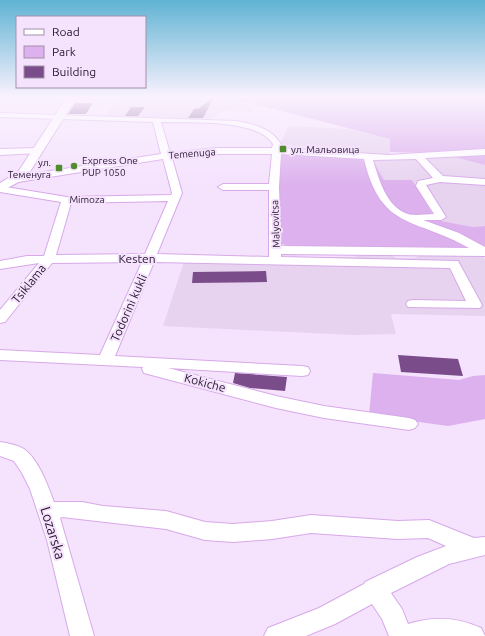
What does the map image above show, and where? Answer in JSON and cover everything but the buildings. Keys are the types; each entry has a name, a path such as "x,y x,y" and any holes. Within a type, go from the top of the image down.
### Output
{"main road":[{"path":"1,187 18,179 52,127"}],"street":[{"name":"Todorini kukli","path":"106,360 177,193 158,127"},
{"path":"250,127 271,136 275,140 276,150"},
{"name":"Temenuga","path":"18,179 166,156 217,151 276,150 368,157 420,157 485,152"},
{"name":"Malyovitsa","path":"276,150 274,187 276,255"},
{"path":"0,152 37,151"},
{"path":"368,157 372,176 381,196 389,207 407,217 461,238 485,252"},
{"path":"420,157 440,179"},
{"path":"407,217 441,217 421,186 421,183 425,181 440,179 485,182"},
{"name":"Mimoza","path":"1,187 68,200 175,198"},
{"name":"Malyovitsa","path":"223,187 274,187"},
{"name":"Tsiklama","path":"0,319 49,259 68,200"},
{"path":"276,255 485,252"},
{"path":"276,255 454,264 475,305 413,304"},
{"name":"Kesten","path":"0,265 27,260 49,259 276,255"},
{"name":"Kokiche","path":"0,355 106,360 140,366 276,402 324,412 409,424"},
{"path":"106,360 302,371"},
{"name":"Lozarska","path":"0,449 11,450 19,455 28,465 47,511 82,636"},
{"path":"47,511 62,509 82,510 104,514 166,520 205,531 233,533 272,530 311,524 398,530 429,528 479,546"},
{"path":"276,636 327,615 373,589 435,560 479,546"},
{"path":"373,589 386,602 392,613 400,636"},
{"path":"407,636 423,631 445,629 459,631 473,636"}],"shaded area":[{"path":"289,127 349,129 390,139 390,155 311,150 306,146 279,145"},
{"path":"450,156 485,165 485,226 473,227 436,220 384,180 373,161"},
{"path":"357,255 392,255 396,258 415,258 419,256 483,256 485,260 485,316 391,314 396,334 354,335 163,326 184,262 282,263 283,257 355,257"}],"green space":[{"path":"342,127 485,127 485,148 428,153 390,152 390,139"},
{"path":"278,152 353,157 373,161 384,180 412,180 436,220 473,227 485,226 485,249 291,247 277,242"},
{"path":"485,153 485,165 450,156"},
{"path":"373,373 459,380 473,376 485,375 485,419 448,426 369,415"}],"place":[{"name":"ул. Мальовица","path":"283,149"},
{"name":"Express One PUP 1050","path":"74,166"},
{"name":"ул. Теменуга","path":"59,168"}]}
